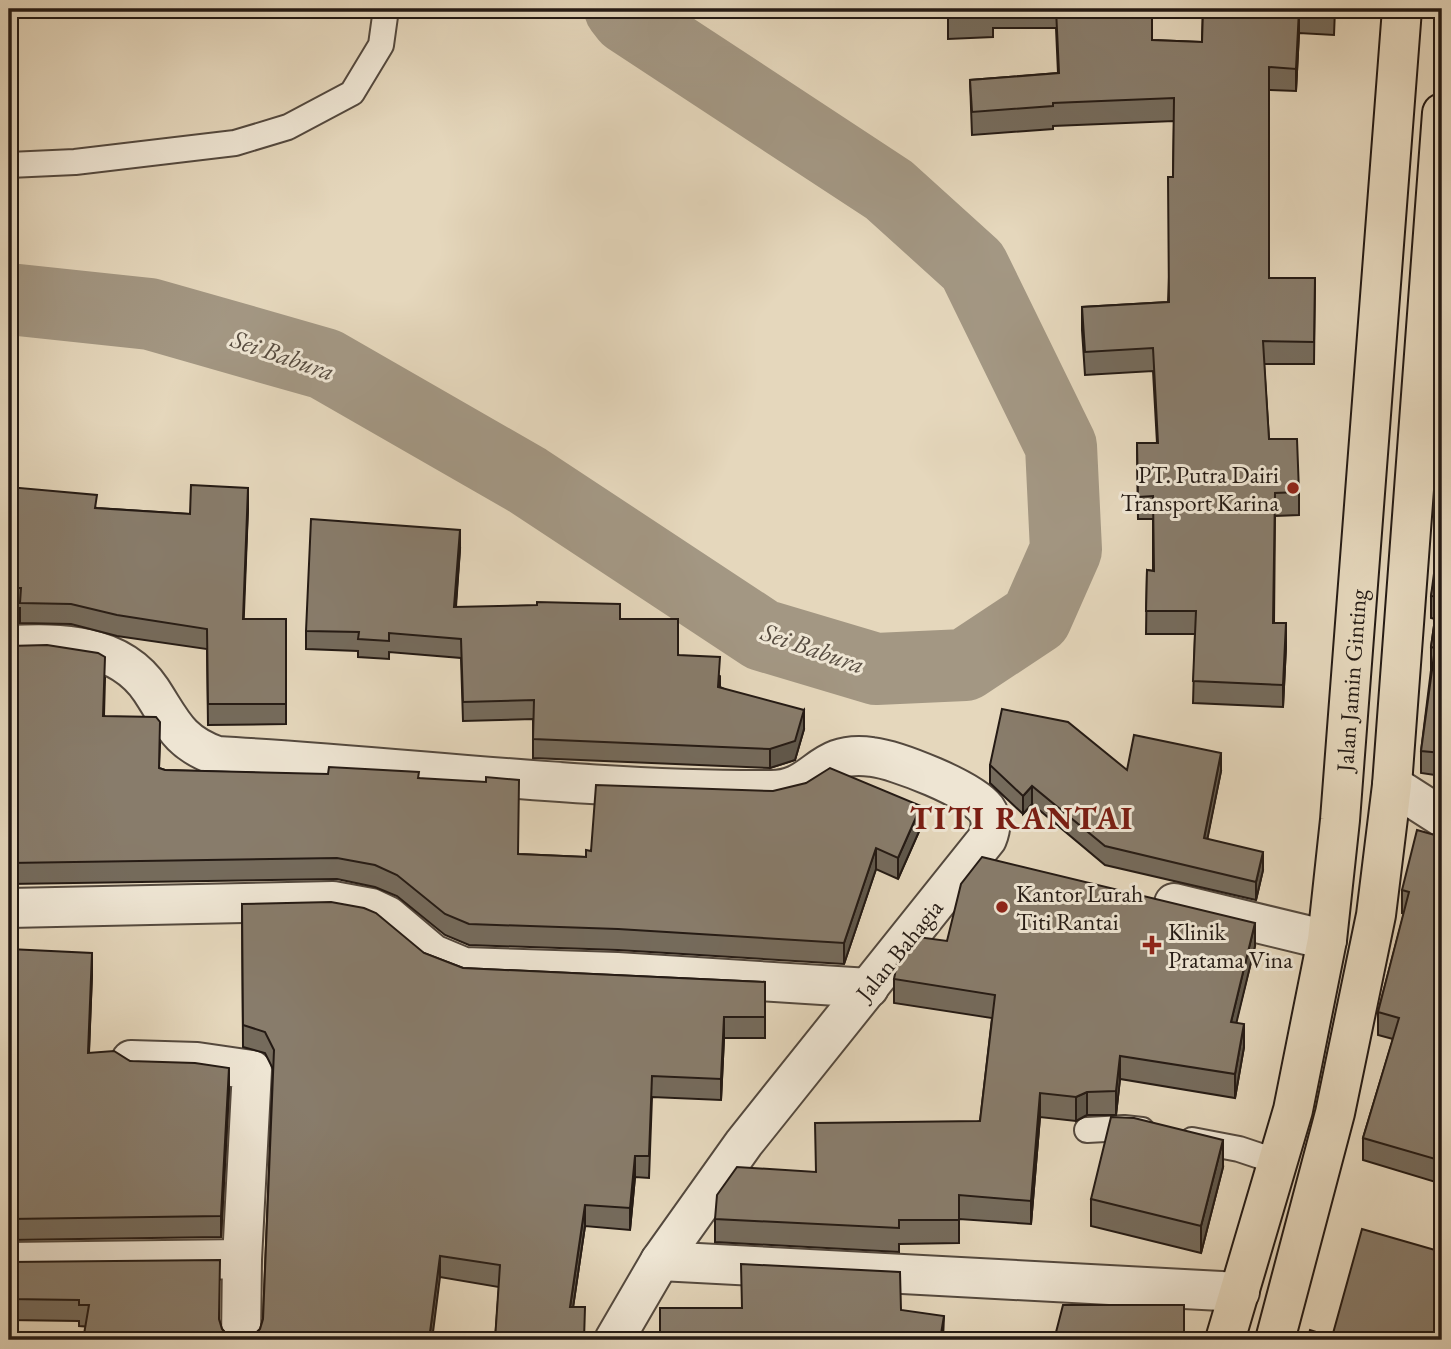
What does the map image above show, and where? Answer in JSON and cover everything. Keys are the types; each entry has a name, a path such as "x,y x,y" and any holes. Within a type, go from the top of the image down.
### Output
{"main road":[{"name":"Jalan Jamin Ginting","path":"1225,1340 1293,1110 1327,940 1340,820 1402,9"},
{"name":"Jalan Jamin Ginting","path":"1275,1340 1341,1087 1376,915 1392,785 1442,113"}],"street":[{"name":"Jalan Bahagia","path":"9,645 54,643 106,653 123,662 150,688 183,739 197,749 217,756 613,784 772,790 800,785 828,761 849,756 874,757 972,796 987,810 991,824 987,839 744,1143 660,1261 614,1340"},
{"path":"1392,785 1442,817"},
{"path":"974,856 1015,866"},
{"path":"1137,895 1327,940"},
{"path":"9,908 332,901 371,908 388,916 433,954 464,967 617,972 869,988"},
{"path":"131,1060 197,1062 252,1070 242,1259 241,1340"},
{"path":"9,1262 242,1259"},
{"path":"660,1261 1240,1292"}],"lane":[{"path":"9,165 75,162 235,143 288,127 352,93 381,45 386,9"},
{"path":"1087,1130 1134,1129 1239,1149 1278,1162"}],"building":[{"path":"948,9 993,9 993,14 948,16"},
{"path":"1056,9 1152,9 1152,40 1202,42 1203,9 1335,9 1334,12 1299,10 1296,69 1269,67 1269,278 1315,278 1314,342 1263,341 1269,439 1297,439 1299,492 1275,493 1273,623 1286,623 1283,685 1193,681 1196,611 1146,611 1147,570 1154,571 1153,496 1138,497 1137,443 1158,443 1153,348 1085,352 1082,307 1169,302 1168,177 1173,177 1174,98 1053,103 1053,106 972,112 970,80 1059,73"},
{"path":"1442,434 1442,477 1435,476"},
{"path":"191,485 248,488 243,619 286,619 286,704 208,704 207,629 117,615 71,604 20,603 21,588 9,588 9,487 97,495 95,508 190,514"},
{"path":"311,519 460,530 454,607 537,605 537,602 620,604 620,619 678,619 678,655 720,657 718,687 804,710 795,741 770,749 533,739 534,700 463,702 461,639 389,633 389,641 358,639 359,632 306,631"},
{"path":"1442,520 1442,753 1421,751 1435,648 1431,647 1438,597 1431,596 1437,551 1440,551"},
{"path":"47,645 98,653 105,657 103,716 156,717 160,722 159,768 165,770 328,774 329,767 419,772 418,778 486,782 486,777 519,780 518,854 586,857 586,850 591,851 596,785 773,791 806,783 830,768 921,806 898,858 876,848 844,943 618,929 469,924 445,914 397,875 375,865 337,858 9,863 9,646"},
{"path":"1002,709 1068,722 1127,770 1134,735 1221,753 1204,838 1263,852 1256,882 1105,846 1032,786 1023,796 990,765"},
{"path":"1417,830 1442,837 1442,1161 1363,1138 1399,1018 1378,1012 1409,892 1402,890"},
{"path":"982,857 1255,923 1231,1022 1244,1024 1235,1074 1120,1056 1116,1091 1087,1092 1076,1097 1040,1093 1031,1201 959,1195 959,1220 899,1220 899,1228 715,1219 717,1195 737,1167 816,1172 815,1123 980,1121 995,995 894,979 897,963 918,937 947,941 961,884"},
{"path":"331,902 376,913 424,953 463,968 765,982 765,1017 724,1017 721,1079 652,1076 649,1156 635,1156 630,1208 585,1205 570,1307 585,1307 584,1340 495,1340 500,1265 440,1256 429,1340 241,1340 252,1337 260,1329 263,1319 274,1050 265,1032 243,1025 242,904"},
{"path":"9,949 92,953 88,1053 114,1051 130,1061 195,1063 229,1068 221,1216 9,1219"},
{"path":"1111,1117 1134,1118 1223,1140 1201,1226 1091,1199"},
{"path":"1362,1229 1442,1252 1442,1340 1307,1340 1310,1330 1332,1337"},
{"path":"220,1260 219,1319 222,1329 229,1337 239,1340 83,1340 89,1305 79,1305 79,1300 9,1299 9,1262"},
{"path":"741,1264 900,1272 901,1310 944,1316 940,1340 660,1340 660,1308 742,1308"},
{"path":"1063,1305 1184,1305 1184,1340 1054,1340"}],"waterway":[{"name":"Sei Babura","path":"9,299 150,314 325,364 527,480 762,635 876,669 965,665 1036,618 1066,550 1061,446 973,266 889,190 627,18 620,9"}],"place":[{"name":"PT. Putra Dairi Transport Karina","path":"1293,488"},
{"name":"Kantor Lurah Titi Rantai","path":"1002,907"},
{"name":"Klinik Pratama Vina","path":"1152,945"}],"district":[{"name":"TITI RANTAI","path":"1022,818"}]}
